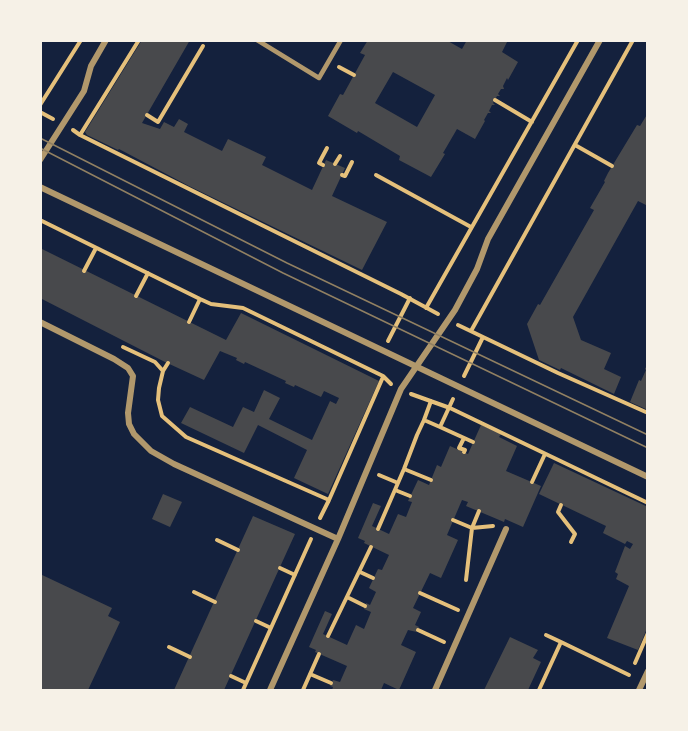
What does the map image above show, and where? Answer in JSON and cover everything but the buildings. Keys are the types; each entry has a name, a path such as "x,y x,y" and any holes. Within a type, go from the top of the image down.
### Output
{"street":[{"path":"40,160 84,91 91,66 106,40"},
{"path":"270,690 338,539 401,389 449,320 477,269 488,238 600,40"},
{"path":"40,187 648,477"},
{"path":"40,322 129,368 133,376 128,413 129,424 134,434 151,451 174,464 338,539"},
{"path":"435,690 503,527"},
{"path":"639,690 648,671"}],"lane":[{"path":"257,40 319,78 341,40"}],"path":[{"path":"40,105 81,40"},
{"path":"80,135 139,40"},
{"path":"426,308 578,40"},
{"path":"471,332 633,40"},
{"path":"147,115 158,122 202,46"},
{"path":"495,100 532,122"},
{"path":"63,124 80,135 410,298 471,332 648,413"},
{"path":"575,145 612,166"},
{"path":"323,165 319,163 327,148"},
{"path":"335,164 340,156"},
{"path":"342,175 345,176 352,162"},
{"path":"376,175 471,227"},
{"path":"41,223 211,304 243,308 383,376 388,383 450,408 505,438 545,454 648,503"},
{"path":"84,271 96,248"},
{"path":"136,296 148,273"},
{"path":"374,372 410,298"},
{"path":"189,322 200,299"},
{"path":"440,427 483,337"},
{"path":"114,342 155,362 163,371"},
{"path":"168,363 163,371 158,400 162,416 186,437 329,500"},
{"path":"243,690 383,376"},
{"path":"378,529 431,401"},
{"path":"424,420 473,442"},
{"path":"464,438 459,448 465,450 464,452"},
{"path":"532,482 545,454"},
{"path":"404,469 431,480"},
{"path":"367,470 398,483"},
{"path":"395,490 410,496"},
{"path":"561,505 558,512 575,534 571,542"},
{"path":"466,580 472,528 479,511"},
{"path":"453,520 472,528 503,527"},
{"path":"217,540 238,550"},
{"path":"328,636 371,546"},
{"path":"280,568 295,575"},
{"path":"360,572 374,578"},
{"path":"194,592 214,602"},
{"path":"420,594 462,612"},
{"path":"347,597 365,606"},
{"path":"256,621 271,628"},
{"path":"418,630 448,643"},
{"path":"546,635 629,675"},
{"path":"539,690 561,642"},
{"path":"169,647 190,657"},
{"path":"303,690 320,654"},
{"path":"310,674 331,683"},
{"path":"231,676 246,683"}],"tram line":[{"path":"40,138 287,263 648,435"},
{"path":"40,148 283,273 648,448"}]}
